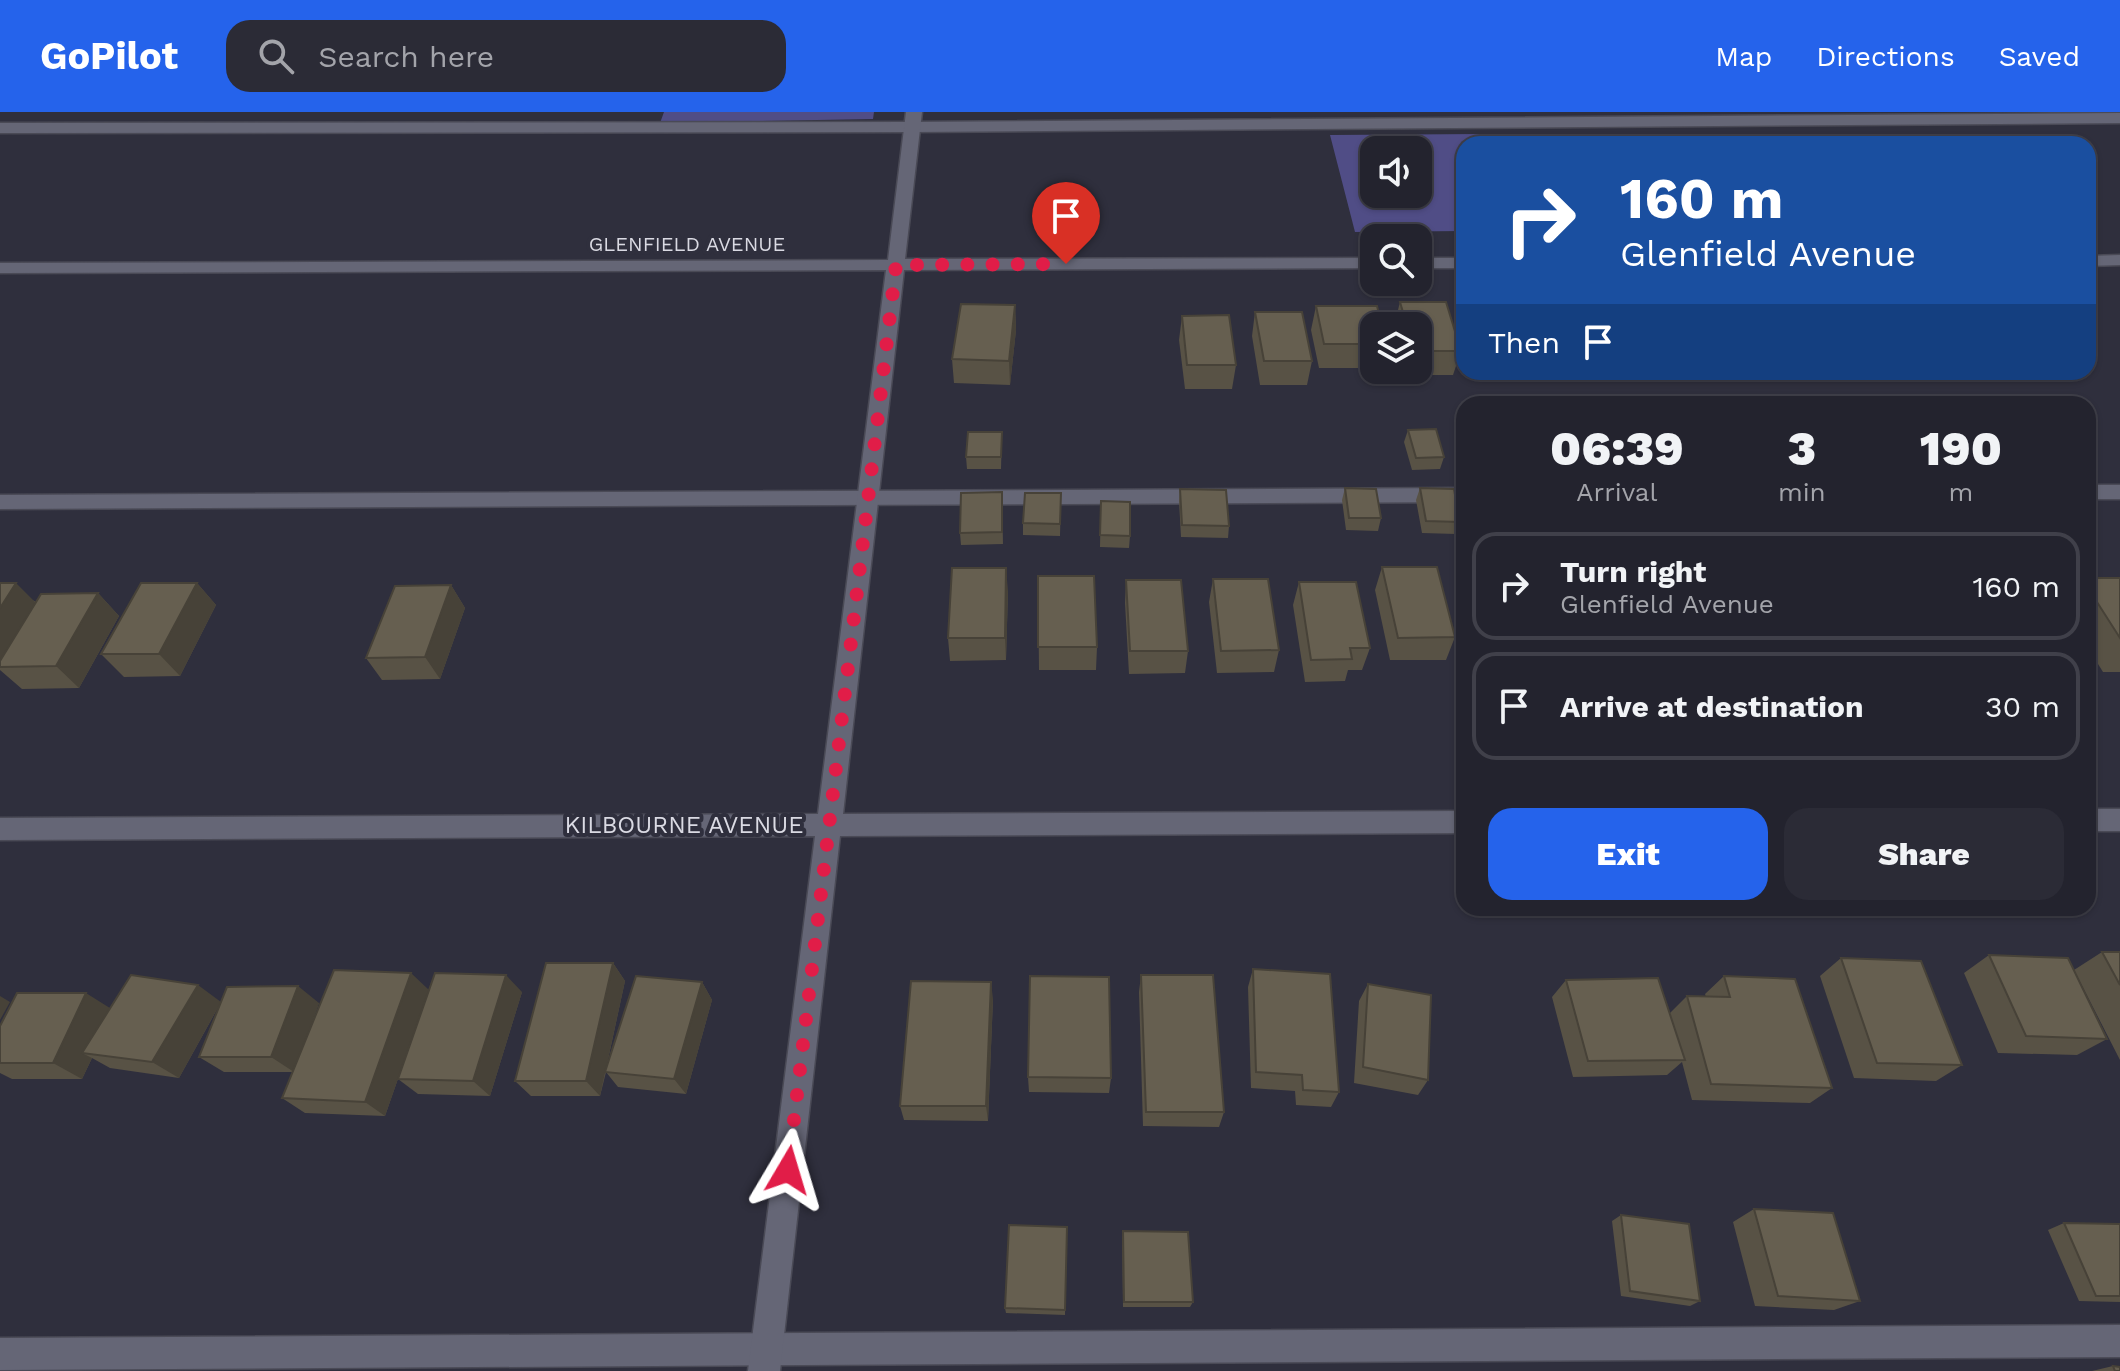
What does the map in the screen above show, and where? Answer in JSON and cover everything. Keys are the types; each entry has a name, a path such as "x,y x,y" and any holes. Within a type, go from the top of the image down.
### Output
{"street":[{"path":"0,128 913,119 2120,118"},
{"path":"765,1360 913,119"},
{"path":"2096,261 2120,260"},
{"name":"GLENFIELD AVENUE","path":"0,268 1360,263"},
{"path":"1432,263 1456,263"},
{"path":"2096,492 2120,492"},
{"path":"0,502 1456,495"},
{"path":"2096,820 2120,820"},
{"name":"KILBOURNE AVENUE","path":"0,829 1456,822"},
{"path":"0,1354 765,1360 2120,1341"}],"shaded area":[{"path":"664,112 874,112 873,119 660,123"},
{"path":"1482,134 1456,136 1456,231 1432,231 1432,224 1360,224 1360,232 1355,232 1330,135"}],"building":[{"path":"1400,302 1446,302 1456,335 1456,351 1432,351 1432,312 1403,312"},
{"path":"961,304 1015,305 1009,361 952,359"},
{"path":"1316,306 1377,306 1378,312 1360,312 1360,344 1324,344"},
{"path":"1255,312 1302,312 1312,361 1264,361"},
{"path":"1229,315 1236,365 1187,365 1182,316"},
{"path":"1436,429 1444,457 1416,458 1408,430"},
{"path":"968,432 1002,432 1001,457 966,457"},
{"path":"1345,488 1376,489 1381,518 1349,518"},
{"path":"1420,488 1454,489 1456,522 1426,521"},
{"path":"1180,489 1226,490 1229,526 1182,525"},
{"path":"1002,492 1002,532 960,533 961,493"},
{"path":"1025,493 1061,493 1060,524 1023,523"},
{"path":"1101,501 1130,502 1130,536 1100,535"},
{"path":"1382,567 1437,567 1455,637 1398,638"},
{"path":"952,568 1006,568 1005,638 948,638"},
{"path":"1038,576 1094,576 1097,647 1038,647"},
{"path":"2096,578 2120,578 2120,638 2096,600"},
{"path":"1213,579 1268,579 1279,650 1221,651"},
{"path":"1126,580 1181,580 1188,651 1130,651"},
{"path":"1299,582 1356,582 1370,648 1350,648 1352,659 1311,660"},
{"path":"0,583 16,583 0,608"},
{"path":"141,583 197,583 159,654 101,654"},
{"path":"451,585 425,657 366,658 395,586"},
{"path":"98,593 56,666 0,667 0,661 41,594"},
{"path":"2102,952 2120,952 2120,985"},
{"path":"1989,955 2068,958 2107,1039 2026,1036"},
{"path":"1841,958 1921,961 1962,1065 1877,1063"},
{"path":"546,963 613,963 586,1081 515,1081"},
{"path":"1253,969 1330,974 1339,1092 1303,1090 1302,1075 1256,1072"},
{"path":"334,970 411,973 365,1102 282,1098"},
{"path":"435,973 506,975 473,1081 398,1079"},
{"path":"131,975 198,985 152,1062 82,1053"},
{"path":"1141,975 1213,975 1224,1112 1146,1112"},
{"path":"636,976 702,982 674,1079 605,1072"},
{"path":"1030,976 1109,977 1111,1078 1028,1077"},
{"path":"1724,976 1795,979 1832,1088 1711,1084 1687,996 1730,997"},
{"path":"1658,978 1685,1060 1588,1061 1566,980"},
{"path":"911,981 991,982 986,1106 900,1106"},
{"path":"1368,984 1431,995 1428,1080 1363,1067"},
{"path":"298,986 271,1057 199,1057 227,987"},
{"path":"17,993 86,993 53,1063 0,1063 0,1026"},
{"path":"1754,1209 1833,1213 1860,1301 1778,1296"},
{"path":"1621,1215 1689,1224 1700,1301 1630,1291"},
{"path":"2064,1223 2120,1224 2120,1296 2096,1296"},
{"path":"1009,1225 1067,1227 1065,1310 1005,1308"},
{"path":"1123,1231 1188,1232 1193,1302 1124,1302"}],"route":[{"path":"788,1170 896,265 1066,264"}]}
